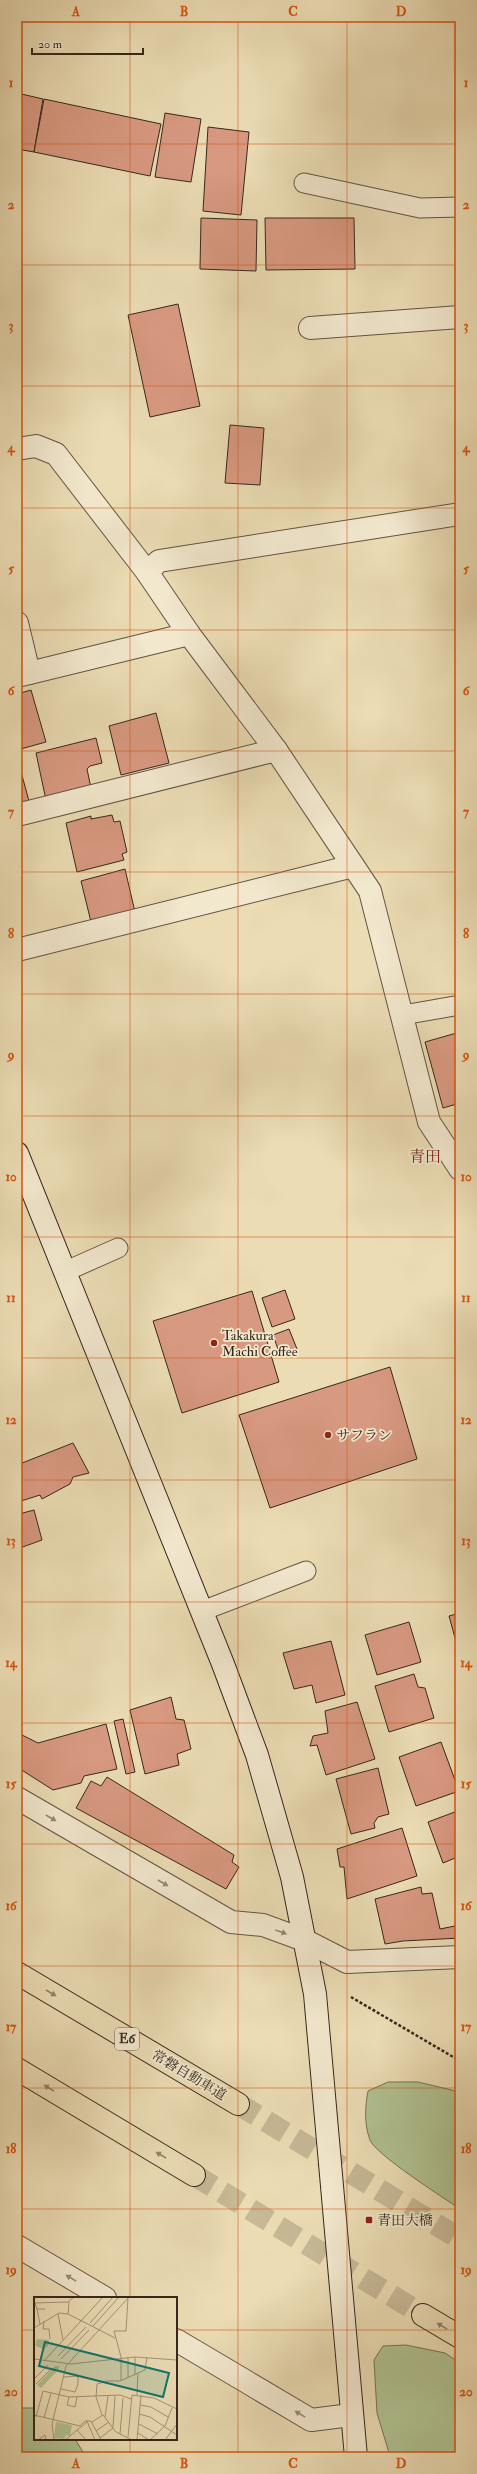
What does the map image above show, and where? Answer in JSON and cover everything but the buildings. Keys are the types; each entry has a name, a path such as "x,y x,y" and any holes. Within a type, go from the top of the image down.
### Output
{"highway":[{"name":"常磐自動車道","path":"17,1973 238,2104"},
{"path":"17,2069 194,2175"},
{"path":"423,2315 460,2337"}],"street":[{"path":"310,328 460,317"},
{"path":"17,450 36,446 56,454 147,572 189,634 276,750 370,891 403,1015 429,1122 460,1168"},
{"path":"147,572 159,561 460,514"},
{"path":"17,623 23,674 189,634"},
{"path":"17,815 276,750"},
{"path":"17,950 353,866"},
{"path":"17,1153 202,1611 257,1755 292,1877 315,1994 351,2415 356,2457"},
{"path":"17,1798 230,1922 263,1925 304,1940 347,1962 460,1957"},
{"path":"17,2246 102,2297"},
{"path":"177,2341 311,2420 351,2415"}],"lane":[{"path":"304,183 420,208 460,207"},
{"path":"403,1015 460,1005"},
{"path":"64,1272 118,1248"},
{"path":"202,1611 306,1571"}],"path":[{"path":"351,1997 460,2061"}],"green space":[{"path":"388,2082 418,2082 460,2092 460,2209 396,2165 375,2147 370,2140 366,2116 368,2091"},
{"path":"406,2345 445,2353 460,2363 460,2457 390,2456 377,2413 374,2360 383,2346"},
{"path":"17,2408 34,2408 34,2440 76,2440 86,2457 17,2457"}],"tunnel":[{"path":"238,2104 460,2239"},
{"path":"194,2175 423,2315"}],"place":[{"name":"Takakura Machi Coffee","path":"214,1343"},
{"name":"サフラン","path":"328,1435"},
{"name":"青田大橋","path":"369,2220"}],"district":[{"name":"青田","path":"425,1157"}]}
